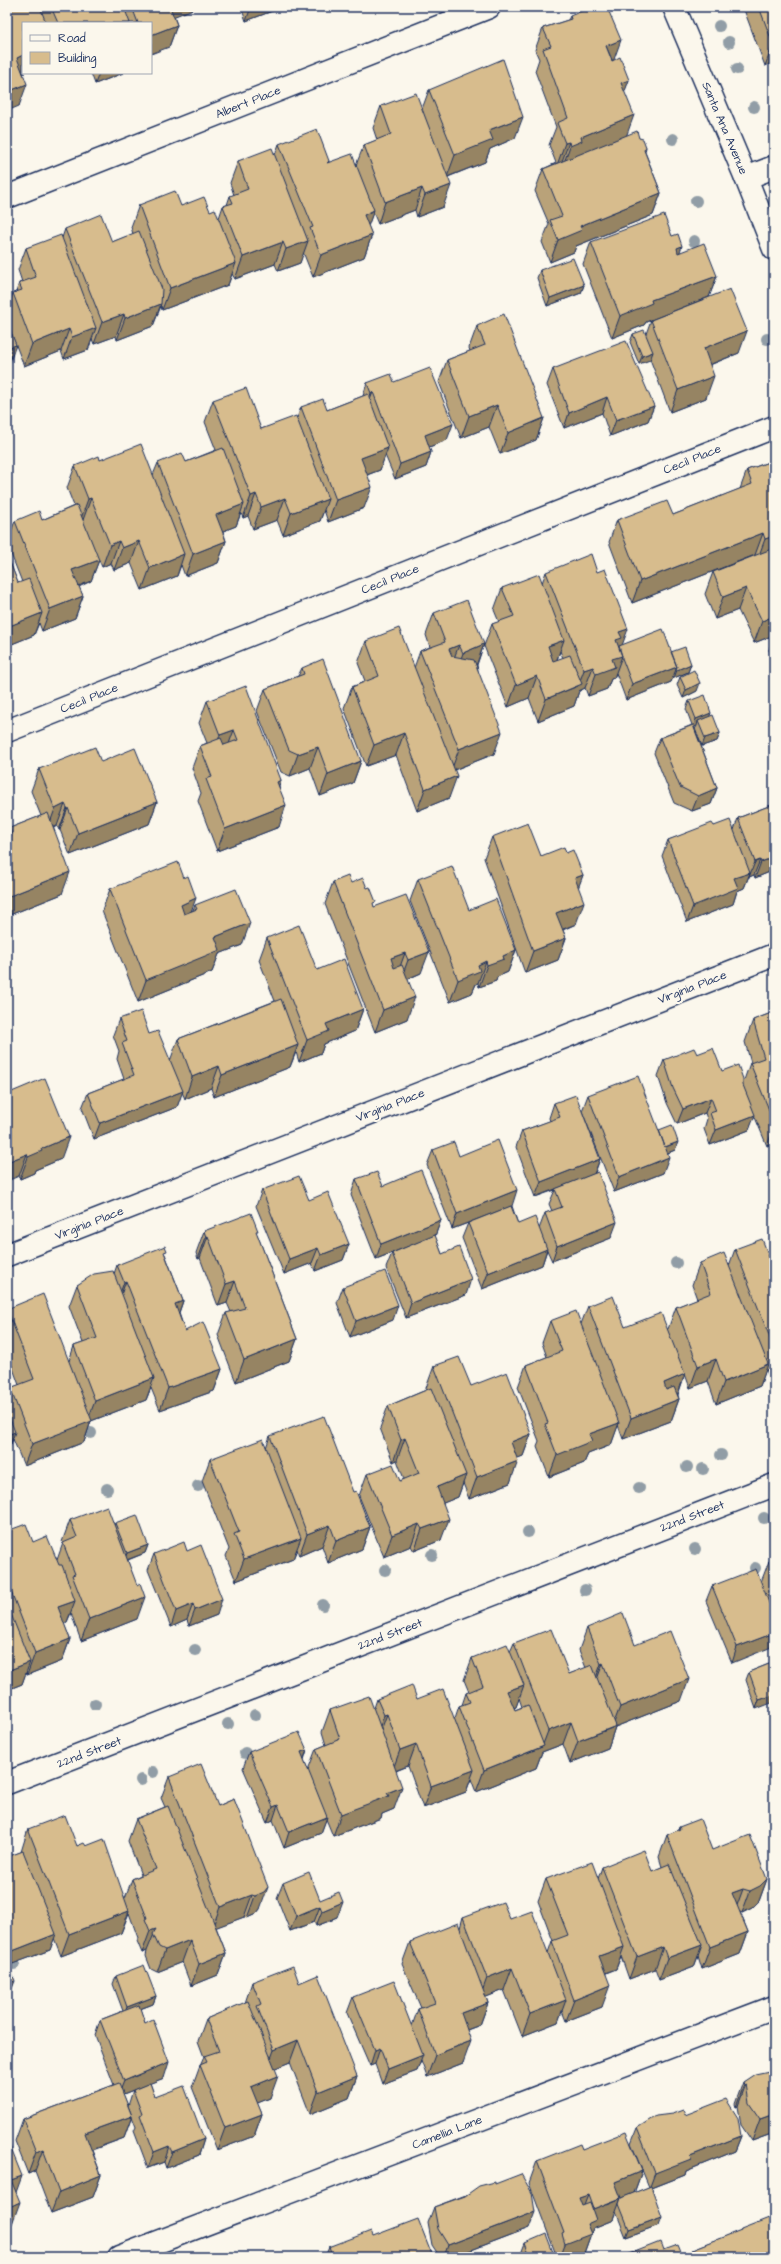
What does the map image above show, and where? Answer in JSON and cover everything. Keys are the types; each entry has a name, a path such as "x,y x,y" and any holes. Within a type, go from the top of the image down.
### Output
{"street":[{"name":"Albert Place","path":"7,197 489,7"},
{"name":"Santa Ana Avenue","path":"674,7 746,178 774,249"},
{"path":"746,178 774,167"},
{"name":"Cecil Place","path":"7,731 774,427"},
{"name":"Virginia Place","path":"7,1255 774,955"},
{"name":"22nd Street","path":"7,1783 774,1485"},
{"name":"Camellia Lane","path":"119,2257 774,2007"}],"building":[{"path":"7,7 40,7 46,22 22,22 22,56 17,58 27,84 7,92"},
{"path":"51,7 124,7 130,22 58,22"},
{"path":"132,7 170,7 177,25 152,35 152,22 138,22"},
{"path":"591,7 607,7 621,40 606,46 612,61 620,57 629,80 621,83 634,115 581,137 582,141 570,146 569,142 565,143 557,123 568,118 543,49 551,46 543,28 571,19 570,16"},
{"path":"759,7 774,7 773,44"},
{"path":"503,59 523,117 489,130 493,140 455,155 429,90"},
{"path":"416,93 451,185 425,195 422,188 385,202 364,145 391,134 381,106"},
{"path":"317,129 329,161 327,163 352,154 374,210 364,215 372,235 321,255 310,228 313,227 279,144"},
{"path":"637,131 639,138 643,139 646,147 644,150 661,193 580,226 582,230 558,240 550,220 562,216 543,169"},
{"path":"272,148 308,241 286,249 283,242 243,257 223,206 233,203 230,196 248,189 238,161"},
{"path":"175,191 181,206 204,197 210,211 215,209 236,263 170,288 139,205"},
{"path":"101,214 112,242 139,231 162,289 161,304 125,318 124,314 102,322 65,229"},
{"path":"664,215 672,236 678,234 682,246 677,248 678,253 704,243 717,276 651,300 652,303 620,316 591,242"},
{"path":"61,235 96,328 72,337 69,329 32,344 13,293 22,290 19,283 36,277 26,248"},
{"path":"573,258 584,285 550,298 540,270"},
{"path":"730,289 747,331 704,348 714,376 678,390 651,320"},
{"path":"504,314 544,418 508,433 497,405 469,416 447,360 485,345 477,326"},
{"path":"7,322 16,345 7,348"},
{"path":"644,330 653,352 642,356 633,334"},
{"path":"626,341 654,406 616,420 607,397 569,413 553,369"},
{"path":"430,368 453,424 425,435 431,452 400,464 373,392 371,393 367,383 391,374 394,382"},
{"path":"246,388 261,429 296,416 328,499 291,513 285,498 261,507 256,494 251,496 213,400"},
{"path":"368,394 388,448 361,458 372,487 336,500 301,407 323,399 327,410"},
{"path":"141,444 184,554 150,568 139,541 122,548 119,541 110,545 91,498 88,499 75,466 99,456 100,460"},
{"path":"223,448 244,504 216,515 226,541 193,554 158,463 182,453 186,462"},
{"path":"774,460 774,536 765,539 763,533 640,581 617,520 667,501 673,515 752,484 747,470"},
{"path":"77,505 99,560 72,570 83,596 50,609 15,521 39,511 42,520"},
{"path":"774,548 774,616 762,621 746,588 723,597 713,572"},
{"path":"591,554 597,572 605,569 628,629 619,632 622,638 616,640 622,656 612,659 615,667 596,674 593,667 584,670 546,572"},
{"path":"7,555 18,583 29,579 42,613 7,627"},
{"path":"539,574 564,640 548,646 553,661 570,655 582,684 546,699 537,676 516,685 492,624 514,616 502,588"},
{"path":"467,600 484,644 463,653 459,645 449,649 452,656 474,660 502,732 459,749 420,651 445,642 434,613"},
{"path":"399,628 457,776 425,789 404,733 374,745 352,687 379,676 366,641"},
{"path":"663,629 677,667 632,684 619,646"},
{"path":"685,647 691,664 677,670 671,652"},
{"path":"323,659 361,761 328,774 318,747 298,754 289,750 265,689 304,674 302,668"},
{"path":"694,670 700,683 686,690 680,677"},
{"path":"246,686 281,780 277,782 286,805 225,829 206,779 212,777 200,746 221,738 224,745 238,740 234,730 220,735 207,701"},
{"path":"705,695 711,713 696,719 689,701"},
{"path":"713,715 720,733 705,738 698,721"},
{"path":"693,725 717,788 698,796 680,787 660,738"},
{"path":"95,747 101,762 135,748 157,802 78,833 65,804 55,809 39,769"},
{"path":"774,804 774,857 761,862 760,860 755,862 738,818"},
{"path":"48,813 70,872 7,897 7,837 12,835 10,828"},
{"path":"730,820 750,873 734,878 738,888 693,906 668,840 712,823 714,826"},
{"path":"528,823 541,856 564,847 566,853 573,850 583,875 575,878 584,902 556,913 566,938 533,951 492,837"},
{"path":"178,862 184,878 188,876 196,898 181,905 184,914 197,909 195,905 236,889 250,923 215,937 220,950 146,980 110,889"},
{"path":"452,866 469,910 496,899 516,950 503,956 504,959 487,965 486,961 478,965 480,971 458,980 418,879"},
{"path":"348,876 351,883 363,878 367,888 370,887 376,902 373,903 374,907 406,895 429,952 408,960 405,953 391,958 394,968 402,965 415,997 383,1010 333,882"},
{"path":"299,925 317,970 344,959 363,1009 326,1024 329,1031 307,1040 267,938"},
{"path":"281,999 298,1045 222,1075 219,1066 192,1077 178,1039"},
{"path":"141,1011 149,1034 158,1031 183,1091 100,1123 88,1093 134,1075 122,1043 127,1041 119,1019"},
{"path":"774,1012 774,1122 750,1063 764,1058 753,1020"},
{"path":"694,1048 697,1054 713,1048 722,1071 738,1065 743,1079 743,1085 755,1115 716,1130 710,1113 716,1111 711,1098 683,1109 673,1088 664,1060"},
{"path":"638,1076 669,1157 619,1177 588,1095"},
{"path":"45,1078 69,1137 41,1149 42,1151 28,1157 27,1154 7,1162 7,1094"},
{"path":"576,1095 600,1159 541,1182 522,1131 560,1117 554,1103"},
{"path":"672,1125 678,1142 665,1147 659,1130"},
{"path":"498,1140 517,1190 457,1214 433,1150 454,1142 459,1156"},
{"path":"421,1170 441,1220 381,1244 356,1179 377,1172 383,1186"},
{"path":"598,1172 617,1222 557,1246 545,1213 562,1207 555,1189"},
{"path":"299,1176 309,1200 328,1192 349,1244 321,1255 318,1248 289,1259 262,1190"},
{"path":"511,1206 518,1224 535,1217 547,1249 488,1273 468,1223"},
{"path":"251,1213 258,1231 256,1231 297,1339 244,1360 226,1313 245,1308 235,1281 226,1284 208,1236 206,1237 204,1231"},
{"path":"435,1235 442,1254 459,1247 471,1279 411,1303 392,1253"},
{"path":"762,1239 774,1269 774,1348 735,1249"},
{"path":"165,1246 167,1251 164,1252 183,1301 175,1304 185,1331 203,1322 222,1369 168,1388 126,1281 124,1282 117,1265"},
{"path":"724,1253 768,1364 724,1382 716,1359 698,1366 676,1307 711,1293 700,1263"},
{"path":"113,1271 154,1378 95,1401 74,1346 97,1338 77,1285 94,1274"},
{"path":"385,1271 398,1305 356,1321 343,1287"},
{"path":"43,1294 92,1421 32,1444 10,1388 34,1379 7,1309"},
{"path":"613,1296 625,1327 661,1313 685,1374 664,1383 666,1390 674,1387 679,1399 631,1418 588,1306"},
{"path":"576,1311 619,1423 589,1434 592,1441 557,1455 545,1424 548,1423 526,1365 562,1351 550,1321"},
{"path":"459,1357 471,1386 507,1372 531,1434 511,1442 518,1461 477,1477 434,1366"},
{"path":"431,1388 466,1475 437,1487 449,1519 422,1529 419,1524 392,1535 367,1474 393,1464 400,1481 419,1473 405,1438 401,1440 388,1406"},
{"path":"7,1411 15,1432 7,1435"},
{"path":"324,1416 353,1492 356,1491 370,1527 336,1541 330,1525 307,1534 270,1436"},
{"path":"263,1439 301,1538 244,1559 234,1534 239,1532 210,1459"},
{"path":"107,1506 137,1585 140,1583 145,1597 89,1619 72,1575 75,1574 63,1543 77,1537 70,1520"},
{"path":"137,1515 148,1545 127,1553 115,1523"},
{"path":"26,1524 33,1542 47,1536 59,1565 62,1565 75,1601 58,1607 70,1639 35,1653 7,1581 7,1531"},
{"path":"184,1542 187,1551 201,1545 222,1599 195,1610 193,1604 176,1611 154,1554"},
{"path":"774,1559 774,1573 769,1561"},
{"path":"756,1569 774,1616 774,1633 737,1647 712,1586"},
{"path":"7,1604 30,1662 7,1671"},
{"path":"623,1613 635,1645 670,1631 689,1679 620,1707 603,1663 601,1664 587,1628"},
{"path":"551,1629 569,1674 592,1665 616,1726 578,1741 571,1722 548,1731 514,1643"},
{"path":"507,1644 524,1685 507,1691 515,1710 528,1705 544,1746 484,1770 459,1706 470,1702 466,1693 483,1686 472,1658"},
{"path":"774,1662 774,1695 759,1700 749,1672"},
{"path":"412,1685 417,1699 443,1689 474,1770 431,1786 416,1744 400,1750 387,1714 384,1715 377,1699"},
{"path":"369,1696 402,1787 387,1793 389,1796 341,1814 316,1749 340,1739 330,1710"},
{"path":"299,1732 307,1750 301,1752 327,1817 289,1832 278,1805 273,1807 249,1752"},
{"path":"201,1764 218,1806 234,1799 268,1887 264,1892 255,1896 252,1895 220,1907 169,1777"},
{"path":"168,1806 226,1953 199,1964 190,1940 165,1950 159,1947 153,1934 156,1929 150,1931 145,1919 147,1918 132,1879 156,1869 136,1819"},
{"path":"65,1815 77,1846 84,1843 86,1846 104,1839 129,1911 69,1934 28,1829"},
{"path":"700,1819 712,1850 750,1835 767,1879 760,1886 750,1891 743,1889 732,1893 748,1932 710,1947 667,1835 680,1829 679,1827"},
{"path":"644,1850 652,1871 669,1864 702,1945 667,1958 663,1947 637,1957 602,1867"},
{"path":"23,1851 56,1934 10,1952 7,1943 7,1857"},
{"path":"592,1862 624,1947 599,1956 610,1985 574,2000 552,1941 568,1935 546,1879"},
{"path":"309,1872 320,1900 339,1892 343,1902 322,1911 320,1906 296,1916 283,1883"},
{"path":"503,1902 510,1919 532,1911 566,2000 530,2014 512,1968 487,1978 463,1917"},
{"path":"458,1923 488,2003 461,2013 471,2041 435,2055 418,2009 435,2003 410,1942"},
{"path":"7,1960 15,1981 7,1984"},
{"path":"144,1965 156,1996 127,2007 116,1976"},
{"path":"293,1966 299,1983 318,1975 357,2076 318,2092 298,2040 274,2050 257,2006 261,2004 252,1982"},
{"path":"394,1981 423,2055 388,2069 380,2048 375,2050 353,1997"},
{"path":"248,2001 278,2076 251,2087 262,2114 225,2128 200,2065 207,2062 204,2056 219,2051 206,2019"},
{"path":"139,2005 145,2023 153,2019 169,2062 124,2081 100,2020"},
{"path":"774,2070 774,2114 760,2119 749,2103 746,2084 744,2085 743,2082 755,2074"},
{"path":"119,2083 132,2116 85,2133 101,2175 59,2192 43,2149 36,2152 23,2119"},
{"path":"150,2083 155,2097 184,2086 204,2139 172,2152 169,2146 154,2152 140,2115 142,2114 133,2090"},
{"path":"726,2099 738,2118 741,2136 690,2156 691,2159 655,2173 637,2128 656,2116 672,2114 683,2110 685,2115"},
{"path":"626,2132 642,2171 615,2182 621,2198 593,2209 588,2195 579,2198 582,2206 590,2203 596,2220 587,2224 591,2234 565,2244 562,2234 564,2233 537,2161 580,2144 582,2149"},
{"path":"7,2139 22,2176 11,2180 20,2202 7,2208"},
{"path":"521,2174 532,2193 535,2212 448,2245 438,2229 434,2207 465,2196 479,2186 495,2182 495,2184"},
{"path":"651,2186 662,2217 629,2229 619,2204 621,2198"},
{"path":"774,2216 774,2257 696,2257 693,2249"},
{"path":"418,2219 433,2257 332,2257 329,2247 371,2231 373,2236"},
{"path":"546,2234 554,2255 550,2257 530,2257 525,2243"},
{"path":"660,2242 663,2250 677,2245 682,2257 622,2257"}]}
